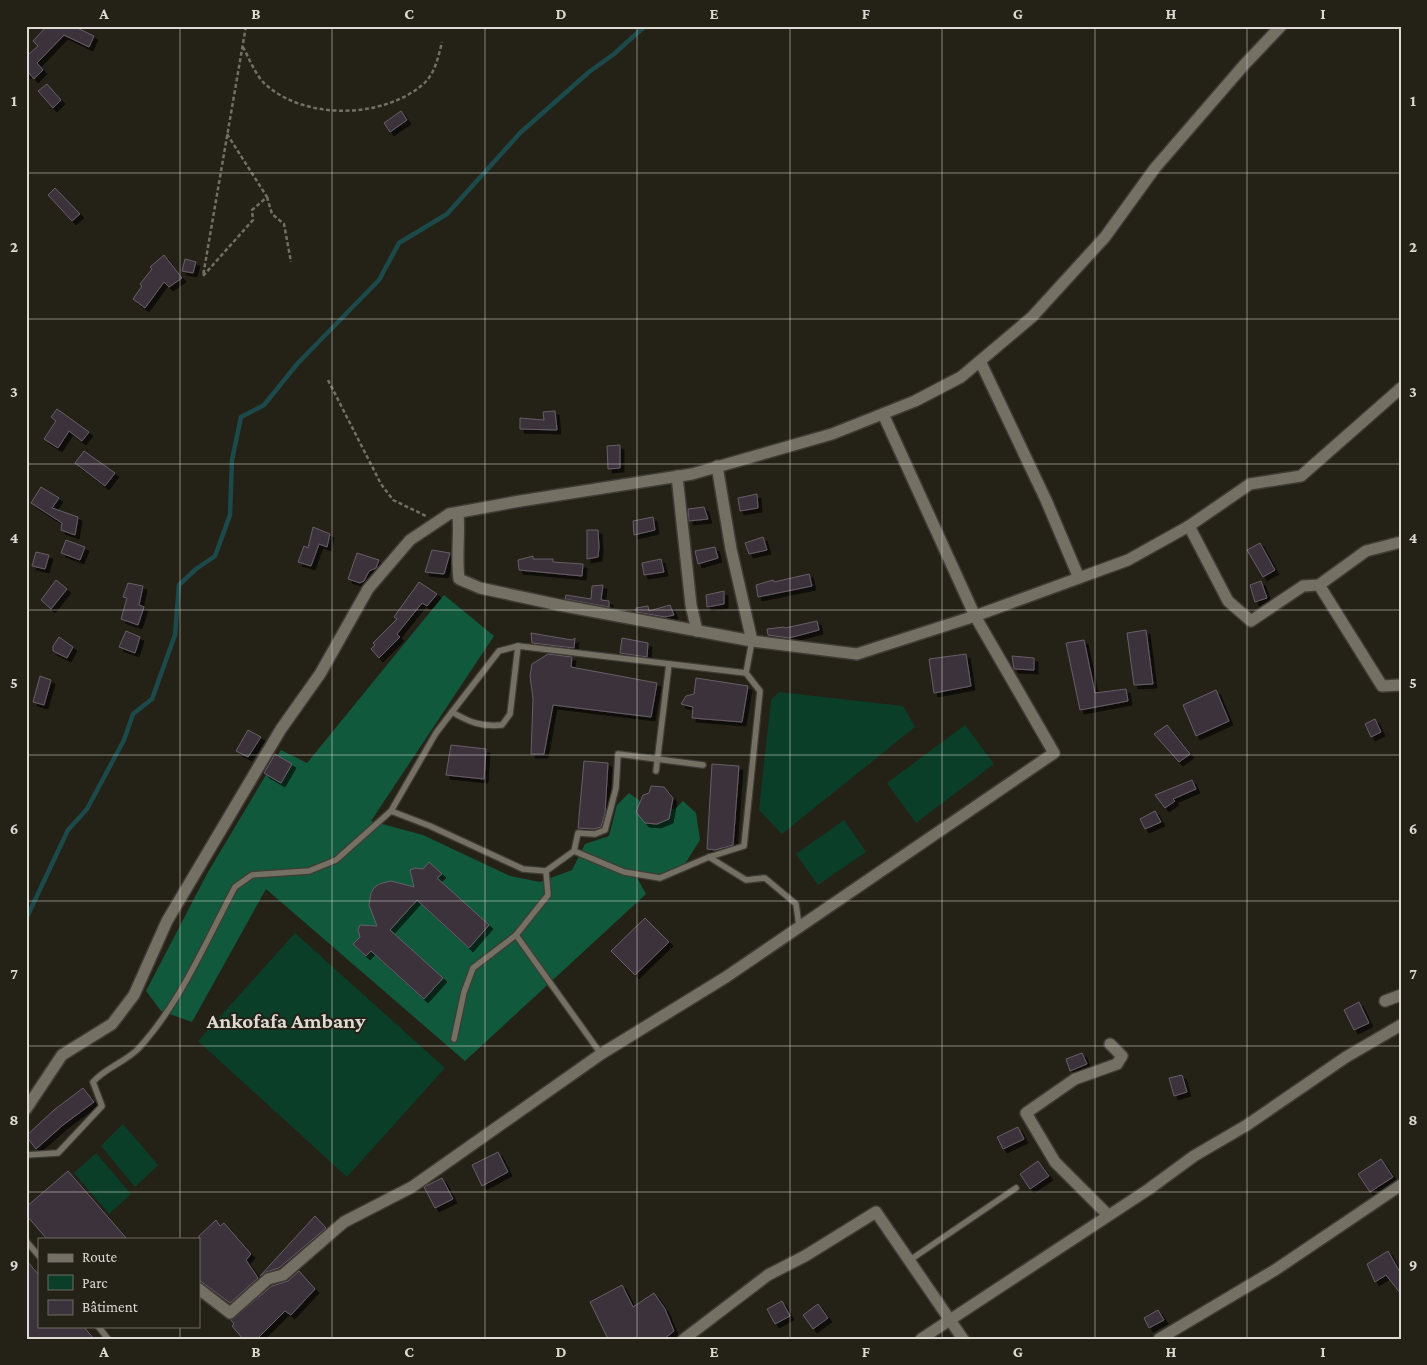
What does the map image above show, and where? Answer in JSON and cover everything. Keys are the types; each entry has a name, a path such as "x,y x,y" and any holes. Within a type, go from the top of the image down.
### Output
{"street":[{"path":"26,1109 62,1055 112,1024 134,995 167,921 280,729 320,674 368,589 410,540 449,514 677,476 832,434 915,401 961,377 1032,317 1105,237 1155,168 1244,64 1281,26"},
{"path":"980,361 1046,500 1079,578"},
{"path":"458,513 460,532 456,558 459,579 480,588 752,642 857,654 974,616 1128,560 1189,526 1250,484 1301,476 1401,388"},
{"path":"200,1290 230,1313 268,1279 283,1275 344,1222 412,1187 601,1054 726,977 1054,754 974,616 883,414"},
{"path":"717,466 722,482 731,549 752,642"},
{"path":"677,476 691,605 697,631"},
{"path":"1189,526 1228,601 1251,621 1303,586 1319,585 1366,551 1401,542"},
{"path":"1319,585 1382,686 1401,685"},
{"path":"1385,1001 1401,995"},
{"path":"921,1339 1107,1214 1157,1184 1194,1156 1247,1125 1346,1057 1401,1025"},
{"path":"1107,1214 1055,1162 1026,1113 1075,1079 1116,1064 1122,1056 1110,1044"},
{"path":"1159,1339 1275,1270 1401,1185"},
{"path":"684,1339 768,1275 805,1256 876,1212 963,1339"}],"lane":[{"path":"746,673 752,642"},
{"path":"452,712 469,722 485,726 502,725 510,714 518,646"},
{"path":"26,1155 58,1153 102,1106 93,1082 99,1074 138,1050 168,1013 235,887 252,876 309,871 336,860 391,811 436,733 499,651 518,646 746,673 760,691 744,846 709,856 660,878 624,872 574,851"},
{"path":"656,772 669,664"},
{"path":"391,811 430,826 523,869 546,871 574,851 578,834 595,834 605,830 616,788 618,754 703,764"},
{"path":"709,856 746,880 765,878 796,904 799,926"},
{"path":"454,1039 464,992 473,968 516,935 548,895 546,871"},
{"path":"516,935 601,1054"},
{"path":"910,1260 1016,1188"},
{"path":"26,1241 38,1255"},
{"path":"100,1328 108,1339"}],"path":[{"path":"246,26 203,276 253,220 252,210 267,197"},
{"path":"242,46 263,82 284,98 313,108 346,112 388,104 422,86 436,67 442,42"},
{"path":"227,134 267,197 272,214 284,224 291,262"},
{"path":"328,380 381,484 393,500 438,522"}],"green space":[{"path":"444,595 494,636 371,821 423,835 510,876 540,882 572,870 585,844 609,836 617,805 629,793 652,810 675,809 683,801 696,813 700,840 683,867 657,878 636,876 646,894 465,1061 266,889 192,1022 161,1011 146,991 208,872 281,750 307,763"},
{"path":"779,692 903,706 915,727 782,834 759,810 771,700"},
{"path":"965,725 994,764 916,823 887,783"},
{"path":"844,820 866,852 818,885 796,854"},
{"path":"295,933 445,1068 347,1177 198,1041"},
{"path":"123,1124 158,1165 135,1187 101,1146"},
{"path":"96,1153 131,1194 109,1214 74,1173"}],"building":[{"path":"44,26 73,26 94,36 89,47 64,35 37,63 43,70 34,79 29,73 26,75 26,51 29,54 38,46 33,41 46,27"},
{"path":"47,84 61,100 53,108 38,91"},
{"path":"401,111 407,120 390,132 384,123"},
{"path":"55,188 80,214 72,221 48,195"},
{"path":"164,255 182,278 169,287 164,282 145,308 133,299 142,286 140,284 152,269 150,267"},
{"path":"185,259 196,262 193,273 182,271"},
{"path":"57,409 89,432 82,441 69,431 58,448 44,439 56,421 51,417"},
{"path":"555,411 557,430 520,429 520,418 544,420 543,412"},
{"path":"620,445 620,468 608,469 607,446"},
{"path":"84,451 115,473 105,486 75,463"},
{"path":"41,487 59,498 52,508 78,517 75,535 61,530 62,523 31,503"},
{"path":"757,494 758,508 740,511 738,498"},
{"path":"704,507 708,519 689,521 688,509"},
{"path":"653,517 655,530 634,535 633,521"},
{"path":"313,527 330,534 327,547 319,544 311,566 298,562 304,546 308,548"},
{"path":"587,530 598,530 598,557 587,559"},
{"path":"763,537 767,550 749,554 745,543"},
{"path":"66,540 85,547 80,560 61,553"},
{"path":"1260,543 1275,570 1263,577 1247,550"},
{"path":"715,547 718,558 698,564 695,551"},
{"path":"432,550 450,553 444,574 425,572"},
{"path":"36,552 49,555 45,569 32,566"},
{"path":"357,553 379,560 376,568 369,571 364,581 360,583 348,579"},
{"path":"533,556 533,559 553,559 553,562 583,564 582,576 519,570 518,560"},
{"path":"661,559 664,572 644,575 642,563"},
{"path":"809,574 812,586 758,597 756,585"},
{"path":"56,580 67,589 51,609 41,600"},
{"path":"1261,581 1267,598 1255,602 1250,585"},
{"path":"419,582 437,594 427,606 422,603 397,634 400,637 379,658 371,649 375,645 373,643 397,619 394,617"},
{"path":"128,583 143,586 139,605 144,607 138,625 121,619 127,598 123,597"},
{"path":"603,585 601,600 609,601 609,607 565,599 566,595 591,599 592,586"},
{"path":"724,591 724,604 707,607 706,595"},
{"path":"670,605 674,615 665,617 636,612 636,608 648,606 649,611"},
{"path":"817,621 819,630 789,638 768,635 767,629 785,628"},
{"path":"1146,630 1153,684 1134,685 1127,633"},
{"path":"126,631 140,637 135,653 119,647"},
{"path":"531,633 572,640 575,638 574,648 532,643"},
{"path":"59,637 73,647 67,658 53,651 53,646"},
{"path":"622,638 648,643 647,657 620,653"},
{"path":"1084,640 1095,693 1126,689 1128,701 1080,710 1066,643"},
{"path":"548,654 572,657 571,667 657,683 651,717 553,705 544,754 531,754 533,699 530,676 532,664"},
{"path":"966,654 971,686 934,693 929,659"},
{"path":"1012,656 1034,658 1034,670 1014,669"},
{"path":"40,676 51,680 44,705 33,702"},
{"path":"696,678 748,686 742,722 692,718 693,707 681,704 686,696 694,694"},
{"path":"1216,690 1229,721 1196,736 1183,705"},
{"path":"1375,719 1381,732 1371,737 1365,724"},
{"path":"1167,725 1190,754 1179,762 1154,734"},
{"path":"248,730 261,737 248,757 236,751"},
{"path":"451,745 486,749 484,779 446,775"},
{"path":"275,754 292,764 281,783 264,773"},
{"path":"584,761 608,763 605,813 601,827 594,829 578,828"},
{"path":"712,764 739,766 733,845 715,850 707,849"},
{"path":"1192,780 1196,789 1173,799 1175,801 1165,808 1155,795"},
{"path":"651,786 664,787 673,798 669,819 657,824 645,823 636,812 643,795 649,793"},
{"path":"1155,811 1161,822 1145,829 1140,819"},
{"path":"429,862 442,874 437,878 489,925 469,948 417,900 390,930 443,978 424,999 371,951 366,956 353,944 360,937 358,930 360,925 377,926 369,905 374,888 379,884 391,881 414,887 410,870 415,868 423,869"},
{"path":"645,918 669,942 635,975 611,951"},
{"path":"1359,1002 1369,1023 1354,1030 1344,1010"},
{"path":"1082,1053 1087,1064 1070,1071 1066,1059"},
{"path":"1182,1075 1187,1092 1174,1096 1169,1078"},
{"path":"83,1088 94,1102 63,1125 36,1149 26,1136 54,1110"},
{"path":"1018,1127 1024,1139 1003,1149 997,1137"},
{"path":"498,1152 508,1172 482,1186 472,1165"},
{"path":"1381,1159 1393,1177 1370,1192 1358,1174"},
{"path":"1038,1161 1049,1176 1030,1189 1020,1174"},
{"path":"68,1171 126,1238 46,1238 26,1215 26,1207"},
{"path":"442,1178 453,1199 435,1208 424,1187"},
{"path":"315,1216 326,1228 279,1268 260,1276"},
{"path":"216,1220 220,1226 224,1223 251,1254 246,1260 258,1278 230,1303 200,1281 199,1236"},
{"path":"1388,1251 1401,1274 1401,1294 1386,1275 1375,1282 1367,1264"},
{"path":"26,1260 38,1274 38,1328 85,1328 94,1339 26,1339"},
{"path":"299,1271 315,1289 291,1315 285,1311 257,1339 243,1339 232,1326 234,1324 231,1320 272,1286 288,1281"},
{"path":"622,1285 633,1307 654,1293 665,1309 674,1331 664,1339 608,1339 590,1302"},
{"path":"782,1301 790,1316 775,1324 767,1309"},
{"path":"818,1304 828,1318 813,1329 803,1315"},
{"path":"1158,1310 1164,1320 1149,1328 1144,1318"}],"waterway":[{"path":"26,919 68,830 87,809 124,740 133,714 152,699 175,635 179,585 196,569 215,556 230,515 232,460 241,417 264,405 298,363 379,280 399,243 447,214 520,133 645,26"}],"district":[{"name":"Ankofafa Ambany","path":"286,1021"}]}
